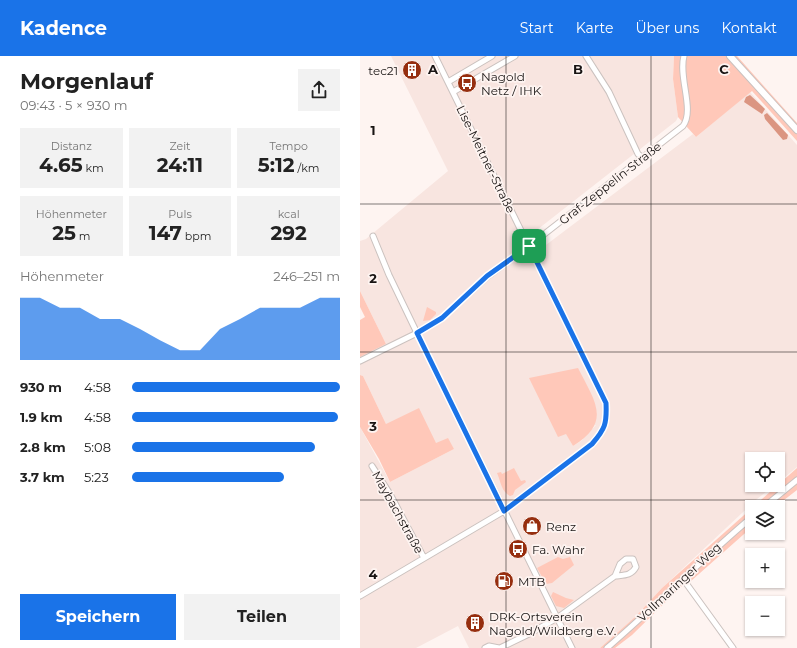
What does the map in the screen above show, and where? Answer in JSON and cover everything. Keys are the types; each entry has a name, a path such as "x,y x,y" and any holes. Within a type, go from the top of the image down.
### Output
{"street":[{"name":"Lise-Meitner-Straße","path":"360,596 383,584 504,511 592,444 602,432 607,419 606,403 435,56"},
{"path":"448,82 492,56"},
{"path":"453,92 515,56"},
{"path":"586,56 609,92 638,154 642,157"},
{"name":"Graf-Zeppelin-Straße","path":"360,361 417,333 442,318 487,276 529,246 683,126 686,122 687,109 682,67 684,56"},
{"path":"730,56 797,130"},
{"path":"373,236 389,275 417,333 572,648"},
{"name":"Maybachstraße","path":"372,466 390,494 424,558"},
{"path":"773,500 797,480"},
{"name":"Vollmaringer Weg","path":"607,648 745,523"},
{"path":"484,648 489,646 499,648 532,633 558,618 615,576"},
{"path":"683,579 733,648"}],"shaded area":[{"path":"391,56 674,56 673,79 678,117 676,121 519,244 526,260 693,134 696,137 750,92 797,145 797,467 785,477 785,452 745,452 745,492 766,492 756,500 745,500 745,510 662,588 635,617 600,648 469,648 458,626 416,648 360,648 360,427 390,482 454,449 436,444 386,424 363,376 360,375 360,357 386,344 360,291 360,241 366,239 448,171","holes":["596,425 581,441 573,446 566,433"]},
{"path":"674,56 737,56 797,123 797,141 752,91 696,137 678,117 673,79"},
{"path":"750,95 765,109 762,114 744,102 746,97"},
{"path":"767,113 788,135 787,139 783,140 765,119 764,115"},
{"path":"360,291 386,344 360,357 360,320 365,317 360,307"},
{"path":"427,307 436,312 436,314 430,320 423,321"},
{"path":"578,368 594,400 596,419 593,428 585,437 573,446 566,434 558,437 529,378"},
{"path":"360,375 363,376 386,424 419,408 436,443 448,438 454,449 390,482 379,459 360,427"},
{"path":"514,468 521,481 525,480 526,482 515,490 513,495 510,496 503,489 497,473 501,472 502,474"},
{"path":"797,468 797,490 784,500 761,500 770,492 785,492 785,479"},
{"path":"745,514 745,533 691,581 682,586 632,635 615,648 600,648 635,617 662,588"},
{"path":"558,557 563,559 570,557 574,565 552,583 546,584 537,568"},
{"path":"553,592 574,600 564,608 556,606 551,596"}],"place":[{"name":"tec21","path":"412,70"},
{"name":"Nagold Netz / IHK","path":"467,83"},
{"name":"Renz","path":"532,526"},
{"name":"Fa. Wahr","path":"518,549"},
{"name":"MTB","path":"504,581"},
{"name":"DRK-Ortsverein Nagold/Wildberg e.V.","path":"475,623"}],"route":[{"path":"529,246 606,403 607,419 602,432 592,444 504,511 417,333 442,318 487,276 529,246"}]}
